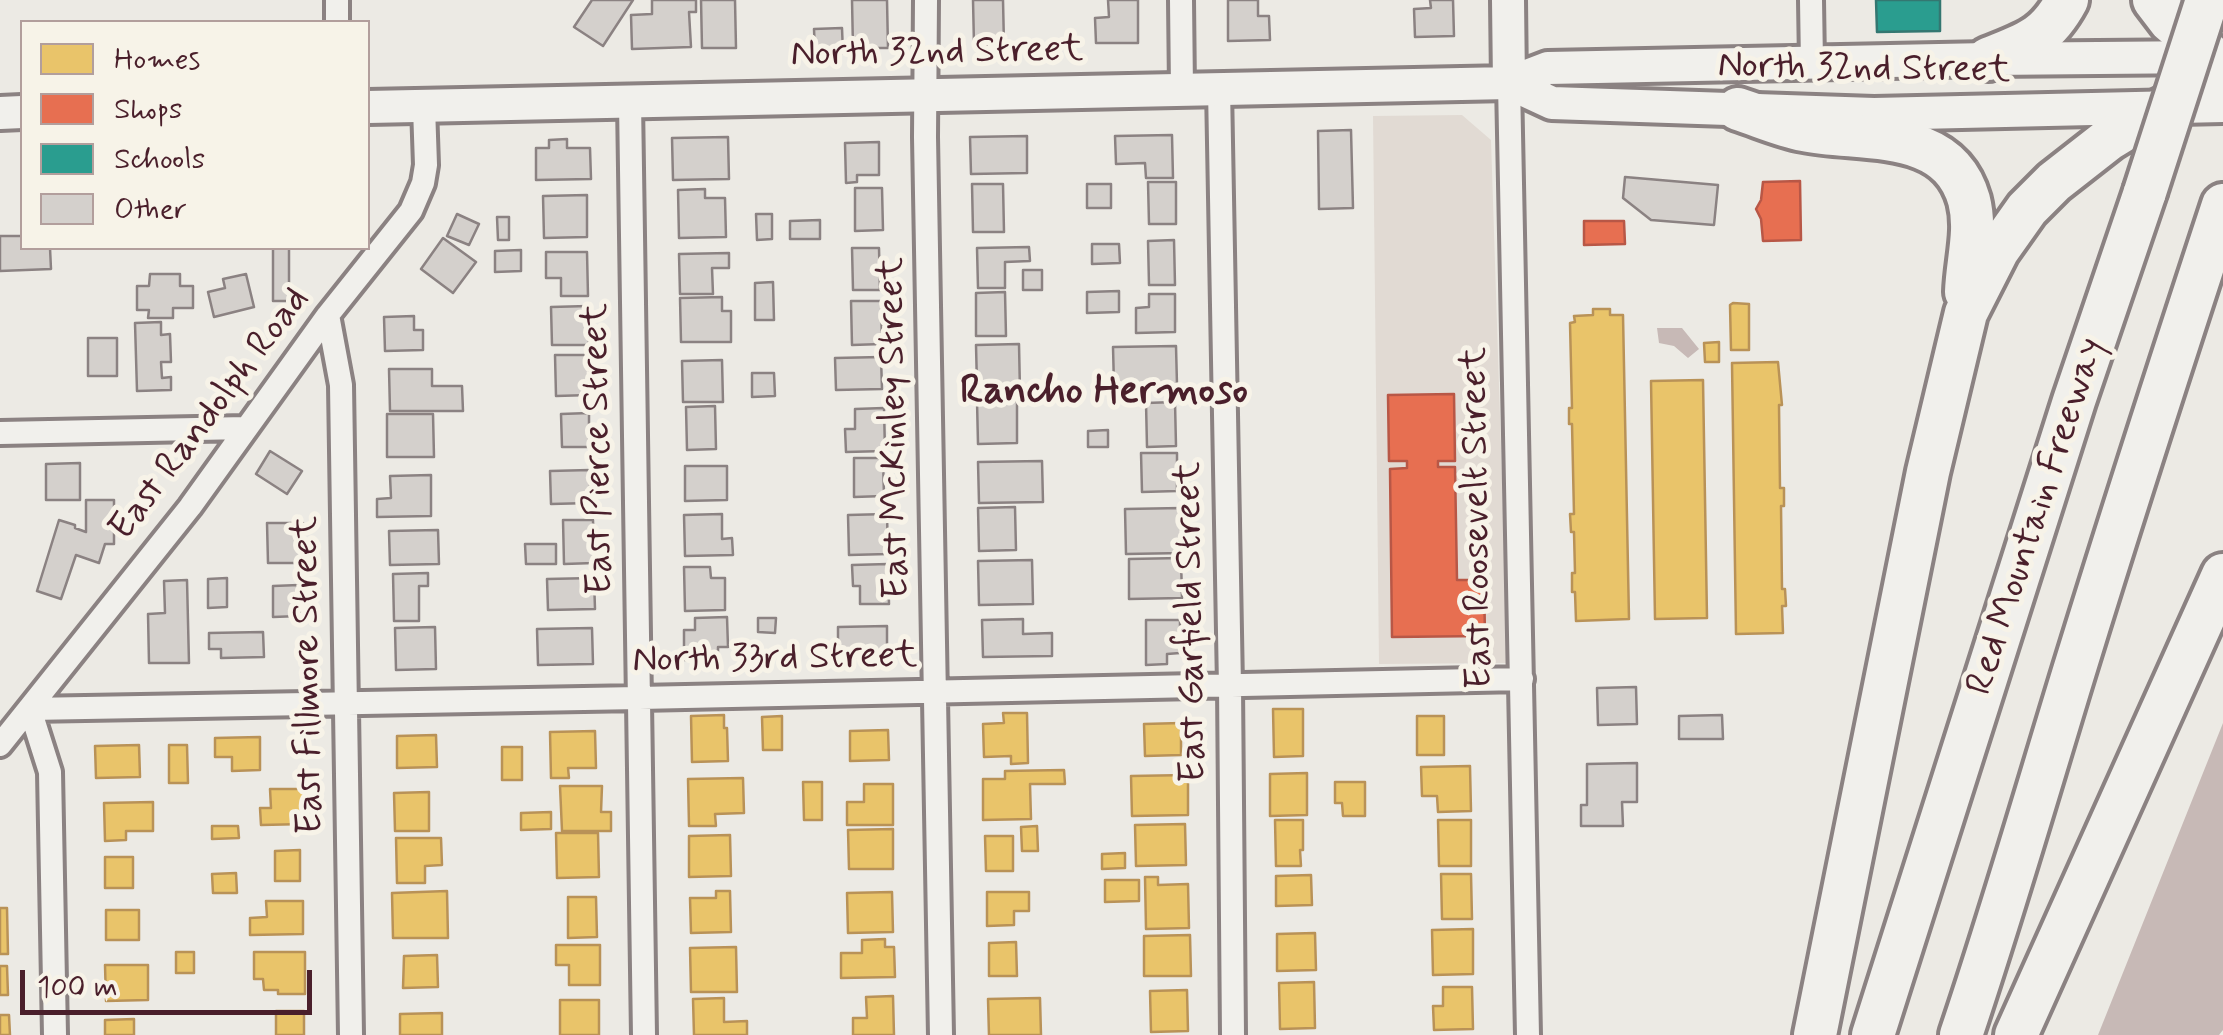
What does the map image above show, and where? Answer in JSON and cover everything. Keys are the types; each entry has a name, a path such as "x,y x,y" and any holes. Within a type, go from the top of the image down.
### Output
{"highway":[{"path":"1988,59 2046,31 2067,0"},
{"path":"2154,0 2215,72"},
{"name":"Red Mountain Freeway","path":"1873,1035 2068,419 2207,0"},
{"path":"1966,313 1998,250 2027,209 2054,182 2108,139 2165,107 2215,72"},
{"path":"2098,110 2215,72"},
{"path":"1738,109 1802,130 1906,142 1934,153 1950,165 1962,182 1972,221 1966,313 1932,454 1815,1035"},
{"path":"1961,1035 2218,222"},
{"path":"2016,1035 2223,575"}],"main road":[{"name":"East Roosevelt Street","path":"1508,0 1509,83"},
{"name":"North 32nd Street","path":"370,108 1509,83 1548,68 1812,62 1988,59 2215,72"},
{"name":"North 32nd Street","path":"1509,83 1552,103 1874,114 2165,107"}],"street":[{"name":"East McKinley Street","path":"926,0 924,136 941,1035"},
{"path":"1181,0 1182,89"},
{"path":"1811,0 1812,62"},
{"name":"East Roosevelt Street","path":"1509,83 1528,1035"},
{"name":"East Garfield Street","path":"1219,88 1233,1035"},
{"name":"East Pierce Street","path":"630,102 644,1035"},
{"name":"East Randolph Road","path":"0,745 190,506 328,316 411,211 426,166 424,107"},
{"name":"East Fillmore Street","path":"328,316 341,384 350,1035"},
{"path":"0,433 246,428"},
{"name":"North 33rd Street","path":"30,708 1522,679"},
{"path":"30,708 50,772 55,1035"}],"shaded area":[{"path":"1462,115 1491,140 1508,663 1379,664 1373,116"},
{"path":"1657,328 1682,328 1699,349 1688,358 1674,346 1659,343"},
{"path":"2223,723 2223,1030 2219,1035 2098,1035"}],"building: Homes":[{"path":"1733,303 1749,304 1749,350 1731,350"},
{"path":"1593,309 1610,309 1610,315 1623,315 1629,619 1576,621 1570,514 1574,514 1569,424 1570,323 1575,322 1574,316 1593,315"},
{"path":"1719,342 1719,362 1705,362 1704,343"},
{"path":"1778,362 1782,405 1780,488 1784,488 1783,633 1736,634 1732,363"},
{"path":"1703,380 1707,618 1655,619 1651,381"},
{"path":"1273,709 1303,709 1303,756 1274,757"},
{"path":"1003,713 1027,713 1028,763 1011,764 1011,756 984,757 983,724 1004,723"},
{"path":"724,715 728,761 692,762 691,716"},
{"path":"782,716 782,750 763,750 762,717"},
{"path":"1417,716 1444,716 1444,755 1417,755"},
{"path":"1181,723 1181,755 1145,756 1144,724"},
{"path":"888,730 889,760 850,761 850,731"},
{"path":"595,731 596,768 568,768 569,778 551,778 550,732"},
{"path":"436,735 437,767 397,768 397,736"},
{"path":"260,737 260,770 232,771 232,757 215,757 215,738"},
{"path":"139,745 140,777 96,778 95,746"},
{"path":"169,745 187,745 188,783 169,783"},
{"path":"502,747 522,747 522,780 502,780"},
{"path":"1470,766 1471,811 1438,812 1437,796 1422,796 1421,767"},
{"path":"1064,770 1065,784 1030,784 1031,819 983,820 983,779 1005,779 1005,771"},
{"path":"1307,773 1307,815 1270,816 1270,774"},
{"path":"1188,775 1188,815 1132,816 1131,776"},
{"path":"743,778 744,813 715,814 716,826 689,826 688,779"},
{"path":"803,782 822,782 822,820 804,820"},
{"path":"1335,782 1365,782 1365,816 1343,816 1342,803 1335,803"},
{"path":"864,784 893,784 893,825 847,825 847,802 864,802"},
{"path":"560,786 602,786 601,812 611,812 611,831 562,831"},
{"path":"270,789 306,789 305,824 261,825 260,808 271,808"},
{"path":"429,792 429,831 395,831 394,793"},
{"path":"153,802 153,831 126,831 126,840 105,841 104,803"},
{"path":"551,812 551,829 521,830 521,813"},
{"path":"1275,820 1303,820 1301,866 1276,866"},
{"path":"1438,820 1471,820 1471,866 1439,866"},
{"path":"1185,824 1186,865 1136,866 1135,825"},
{"path":"212,826 238,826 239,838 212,839"},
{"path":"1037,826 1038,851 1022,851 1021,827"},
{"path":"893,829 893,869 849,869 848,830"},
{"path":"556,833 598,833 599,877 557,878"},
{"path":"730,835 731,876 689,877 689,836"},
{"path":"985,836 1013,836 1013,871 986,871"},
{"path":"396,838 441,838 442,865 425,866 425,883 397,883"},
{"path":"300,850 300,881 275,881 275,851"},
{"path":"1125,853 1125,868 1102,869 1102,854"},
{"path":"105,857 133,857 133,888 105,888"},
{"path":"236,873 237,893 213,893 212,874"},
{"path":"1441,874 1471,874 1472,919 1442,919"},
{"path":"1311,875 1312,905 1276,906 1276,876"},
{"path":"1145,877 1158,877 1158,885 1188,884 1189,928 1146,929"},
{"path":"1105,880 1139,880 1139,901 1105,902"},
{"path":"447,891 448,938 393,938 392,893"},
{"path":"716,891 730,891 731,932 691,933 690,898 716,898"},
{"path":"892,892 893,932 848,933 847,893"},
{"path":"987,892 1029,892 1029,911 1014,911 1014,925 987,926"},
{"path":"568,897 596,897 597,937 568,938"},
{"path":"266,901 303,901 303,934 250,935 250,918 267,917"},
{"path":"0,908 7,908 8,954 0,954"},
{"path":"106,910 139,910 139,940 106,940"},
{"path":"1473,929 1473,974 1433,975 1432,930"},
{"path":"1315,933 1316,970 1277,971 1277,934"},
{"path":"1190,935 1191,976 1144,976 1144,936"},
{"path":"885,939 885,947 894,947 895,977 841,978 841,953 862,953 862,940"},
{"path":"1016,942 1017,976 989,976 989,943"},
{"path":"556,945 600,945 600,985 569,985 569,965 556,965"},
{"path":"736,947 737,992 691,992 690,948"},
{"path":"176,952 194,952 194,973 176,973"},
{"path":"254,952 305,952 305,994 264,990 263,979 254,979"},
{"path":"437,955 438,987 403,988 404,956"},
{"path":"105,965 148,965 148,1000 106,1001"},
{"path":"0,966 7,966 8,995 0,995"},
{"path":"1314,982 1315,1028 1280,1029 1279,983"},
{"path":"1443,987 1472,987 1473,1029 1434,1030 1433,1006 1443,1006"},
{"path":"1187,990 1188,1031 1151,1032 1150,991"},
{"path":"893,996 894,1035 853,1035 853,1018 867,1018 866,997"},
{"path":"724,998 724,1022 747,1021 747,1035 694,1035 693,999"},
{"path":"1040,998 1041,1035 989,1035 988,999"},
{"path":"560,1000 599,1000 599,1035 560,1035"},
{"path":"276,1011 304,1011 304,1035 276,1035"},
{"path":"442,1013 442,1035 400,1035 400,1014"},
{"path":"0,1015 9,1015 10,1035 0,1035"},
{"path":"134,1019 134,1035 105,1035 105,1020"}],"building: Shops":[{"path":"1800,181 1801,240 1763,241 1756,209 1763,182"},
{"path":"1584,221 1624,221 1625,244 1584,245"},
{"path":"1454,394 1455,461 1438,461 1438,467 1455,467 1457,580 1484,580 1485,636 1392,637 1390,469 1407,468 1407,461 1389,461 1388,395"}],"building: Schools":[{"path":"1876,0 1940,0 1940,31 1877,32"}],"building: Other":[{"path":"592,0 633,0 603,46 574,27"},
{"path":"652,0 696,0 696,12 689,12 691,47 632,49 631,15 652,14"},
{"path":"701,0 735,0 736,48 702,48"},
{"path":"852,0 887,0 888,48 853,48"},
{"path":"973,0 1003,0 1004,45 974,45"},
{"path":"1108,0 1138,0 1138,43 1096,43 1095,18 1109,17"},
{"path":"1228,0 1258,0 1258,16 1269,16 1270,40 1228,41"},
{"path":"1430,0 1453,0 1454,36 1415,37 1414,9 1431,8"},
{"path":"842,28 843,53 815,53 814,29"},
{"path":"1351,130 1353,208 1319,209 1318,131"},
{"path":"1172,135 1173,178 1146,178 1145,163 1116,164 1115,136"},
{"path":"1027,136 1027,173 971,174 970,137"},
{"path":"728,137 729,179 673,180 672,138"},
{"path":"567,139 567,148 590,148 591,179 536,180 536,148 549,148 549,140"},
{"path":"879,142 879,175 857,175 857,182 846,183 845,143"},
{"path":"1625,177 1718,185 1714,225 1651,220 1623,198"},
{"path":"1148,182 1176,182 1176,224 1149,224"},
{"path":"972,184 1003,184 1004,232 973,232"},
{"path":"1087,184 1111,184 1111,208 1087,208"},
{"path":"855,188 882,188 883,230 855,231"},
{"path":"705,189 705,198 725,198 726,237 679,238 678,190"},
{"path":"587,195 587,237 544,238 543,196"},
{"path":"457,214 479,224 469,245 447,236"},
{"path":"756,214 772,214 772,239 757,240"},
{"path":"497,217 509,217 509,240 498,240"},
{"path":"820,220 820,239 790,239 790,221"},
{"path":"0,236 20,236 20,250 50,250 51,269 0,271"},
{"path":"443,238 476,262 453,293 421,269"},
{"path":"1174,240 1175,285 1149,285 1148,241"},
{"path":"1092,244 1119,244 1120,263 1092,264"},
{"path":"1029,247 1030,261 1005,262 1005,288 978,288 977,248"},
{"path":"852,248 879,248 880,290 853,290"},
{"path":"273,250 289,250 289,301 273,301"},
{"path":"521,250 521,271 495,272 495,251"},
{"path":"546,252 587,252 588,296 561,296 561,278 546,278"},
{"path":"729,253 729,268 712,268 713,294 680,294 679,254"},
{"path":"1023,270 1042,270 1042,290 1023,290"},
{"path":"150,274 180,274 180,286 193,286 193,308 173,308 173,318 148,318 149,310 137,310 137,286 149,286"},
{"path":"246,274 254,307 214,317 208,292 225,288 223,279"},
{"path":"773,282 774,320 755,320 755,283"},
{"path":"1119,291 1119,312 1087,313 1087,292"},
{"path":"1005,292 1006,336 976,336 976,293"},
{"path":"1149,294 1175,294 1175,332 1136,333 1136,308 1149,307"},
{"path":"722,297 722,311 731,311 731,342 681,342 680,298"},
{"path":"851,301 881,301 882,344 852,345"},
{"path":"588,306 589,345 552,345 551,307"},
{"path":"414,316 414,330 423,330 423,350 385,351 384,317"},
{"path":"161,322 161,335 170,334 171,362 161,362 162,378 171,377 171,390 137,391 135,323"},
{"path":"88,338 117,338 117,376 88,376"},
{"path":"1019,344 1020,392 990,393 990,386 977,386 976,345"},
{"path":"1176,346 1177,385 1114,386 1113,347"},
{"path":"555,355 589,355 590,395 556,396"},
{"path":"881,357 882,389 836,390 835,358"},
{"path":"722,360 723,402 683,402 682,361"},
{"path":"389,369 432,369 432,386 462,386 463,411 390,411"},
{"path":"752,373 774,373 775,396 752,397"},
{"path":"1017,400 1017,443 978,444 977,401"},
{"path":"1175,402 1176,446 1147,447 1146,403"},
{"path":"715,406 716,449 687,450 686,407"},
{"path":"884,408 885,451 846,452 845,429 855,429 855,409"},
{"path":"589,413 589,447 562,447 561,414"},
{"path":"387,414 433,414 434,457 387,457"},
{"path":"1108,430 1108,447 1088,447 1088,431"},
{"path":"270,451 302,471 287,494 256,474"},
{"path":"1141,453 1177,453 1177,491 1142,492"},
{"path":"854,458 883,458 884,496 854,497"},
{"path":"1042,461 1043,502 979,503 978,462"},
{"path":"80,463 80,500 46,500 46,464"},
{"path":"685,466 727,466 727,500 685,501"},
{"path":"590,470 590,503 551,504 550,471"},
{"path":"431,475 431,516 377,517 377,499 391,498 390,476"},
{"path":"86,500 114,500 114,544 105,544 99,563 76,555 61,599 37,591 59,520 86,532"},
{"path":"1015,507 1016,550 979,551 978,508"},
{"path":"1182,508 1183,553 1126,554 1125,509"},
{"path":"722,514 722,539 732,538 733,555 685,556 684,515"},
{"path":"887,514 888,554 849,555 848,515"},
{"path":"563,520 593,520 594,563 564,564"},
{"path":"267,523 303,523 303,563 268,563"},
{"path":"438,530 439,564 390,565 389,531"},
{"path":"525,544 556,544 556,564 526,564"},
{"path":"1181,558 1182,598 1129,599 1129,559"},
{"path":"1032,560 1033,604 979,605 978,561"},
{"path":"888,564 889,604 860,604 860,586 853,586 852,565"},
{"path":"684,567 710,567 711,578 725,578 725,610 685,611"},
{"path":"428,573 428,586 419,586 419,621 394,621 393,574"},
{"path":"227,578 227,607 208,608 208,579"},
{"path":"594,578 595,609 548,610 547,579"},
{"path":"187,580 189,663 149,663 148,614 165,613 164,581"},
{"path":"299,585 300,616 273,617 273,586"},
{"path":"727,617 728,647 718,647 718,660 684,660 684,630 695,630 695,618"},
{"path":"758,618 776,618 775,633 758,632"},
{"path":"1023,619 1023,634 1052,633 1052,656 983,657 982,620"},
{"path":"1146,620 1180,620 1180,653 1167,654 1167,664 1146,665"},
{"path":"887,626 887,657 838,658 838,627"},
{"path":"435,627 436,669 396,670 395,628"},
{"path":"592,628 593,664 538,665 537,629"},
{"path":"263,632 264,657 221,658 221,649 209,649 209,633"},
{"path":"1636,687 1637,724 1598,725 1597,688"},
{"path":"1722,715 1723,739 1679,739 1679,716"},
{"path":"1637,763 1637,802 1622,802 1623,826 1581,826 1581,805 1587,805 1587,764"}],"district":[{"name":"Rancho Hermoso","path":"1104,394"}]}
